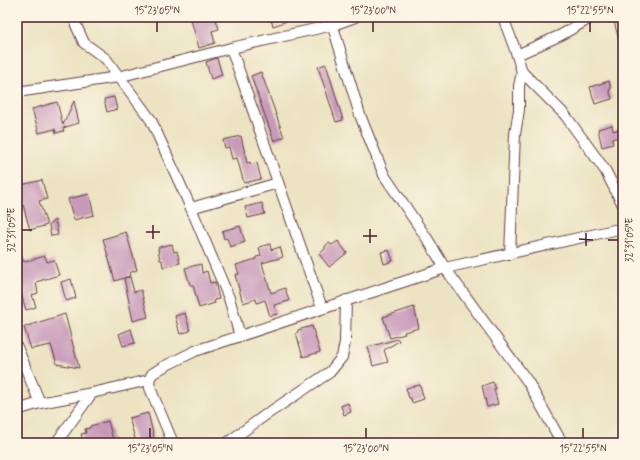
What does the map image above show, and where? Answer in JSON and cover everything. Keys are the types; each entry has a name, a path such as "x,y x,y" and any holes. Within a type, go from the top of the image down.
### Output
{"street":[{"path":"74,17 84,43 106,59 151,120 191,208 229,298 240,336"},
{"path":"17,92 118,77 332,21 355,17"},
{"path":"503,17 522,72 519,86 519,110 515,134 510,254"},
{"path":"517,55 561,35 592,17"},
{"path":"332,21 360,115 384,176 428,240 445,268 528,382 562,443"},
{"path":"231,48 322,308"},
{"path":"522,72 565,115 605,170 623,205"},
{"path":"191,208 278,183"},
{"path":"173,443 150,388 149,380 152,374 195,350 445,268 623,228"},
{"path":"227,443 264,416 330,372 342,357 346,342 346,300"},
{"path":"17,347 40,403"},
{"path":"17,410 40,403 149,380"},
{"path":"56,443 92,393"}],"building":[{"path":"203,17 215,17 219,29 212,31 215,43 199,48 191,20"},
{"path":"270,17 296,17 296,18 273,26"},
{"path":"613,17 623,17 623,44 620,45"},
{"path":"217,58 222,75 211,79 206,62"},
{"path":"326,64 343,120 336,122 318,67"},
{"path":"261,72 284,137 274,141 251,76"},
{"path":"609,81 611,89 609,90 612,99 595,104 590,87"},
{"path":"114,97 117,109 107,112 104,99"},
{"path":"74,101 79,123 63,128 64,131 56,133 55,129 39,133 32,109 57,102 63,125"},
{"path":"612,125 613,131 620,129 622,136 612,139 613,144 602,147 598,129"},
{"path":"241,136 247,163 250,162 251,165 257,163 261,179 244,183 237,158 232,159 229,147 225,148 223,140"},
{"path":"42,180 47,199 39,201 47,225 30,230 23,205 21,205 17,186"},
{"path":"89,194 94,215 74,220 68,199"},
{"path":"262,203 265,214 248,218 245,207"},
{"path":"55,220 58,235 51,236 49,225"},
{"path":"240,226 245,242 230,247 227,238 224,239 222,231"},
{"path":"126,232 137,270 129,273 130,276 115,281 103,239"},
{"path":"338,241 347,253 329,267 319,254 325,249 326,245 329,243 332,245"},
{"path":"172,244 174,252 177,251 180,263 163,267 158,249 159,247"},
{"path":"270,244 271,250 280,247 283,257 262,263 271,293 285,288 289,301 274,305 277,314 270,316 265,300 257,303 256,299 243,303 235,275 239,274 236,265 261,256 259,247"},
{"path":"17,247 24,262 45,256 47,262 54,260 59,275 36,282 38,293 32,295 36,307 26,310 17,283"},
{"path":"389,250 393,261 384,264 381,252"},
{"path":"201,264 202,273 207,271 210,283 215,282 219,299 214,300 215,303 199,308 193,285 190,285 185,268"},
{"path":"130,277 134,292 141,290 148,317 133,321 124,278"},
{"path":"71,279 76,298 66,301 61,282"},
{"path":"414,307 419,328 390,338 383,317"},
{"path":"185,313 190,331 180,334 175,316"},
{"path":"65,314 79,368 57,364 51,345 31,349 24,327"},
{"path":"312,326 320,352 303,357 296,333 298,330"},
{"path":"131,329 135,343 123,346 119,334"},
{"path":"398,339 399,341 384,350 388,362 373,366 368,347"},
{"path":"493,382 496,389 494,389 498,404 487,407 482,386"},
{"path":"420,385 424,399 412,403 406,388"},
{"path":"348,403 351,412 344,415 341,406"},
{"path":"148,413 154,437 136,442 129,418"},
{"path":"108,421 114,443 84,443 81,434 86,433 85,429"}]}
